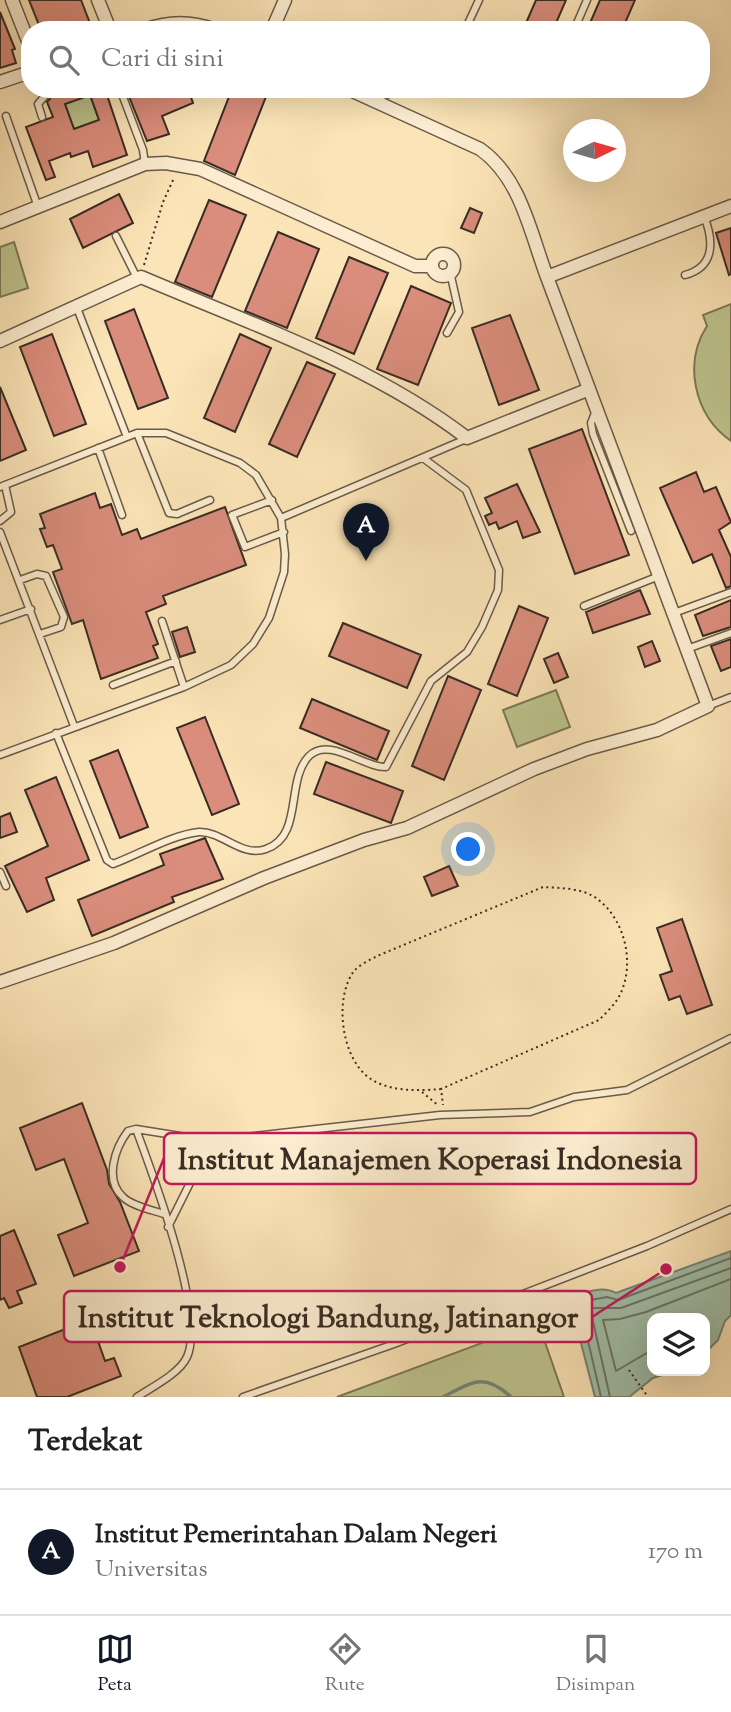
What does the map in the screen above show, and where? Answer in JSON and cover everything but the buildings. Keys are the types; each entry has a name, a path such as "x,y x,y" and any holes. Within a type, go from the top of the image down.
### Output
{"street":[{"path":"12,0 21,23"},
{"path":"98,0 106,21"},
{"path":"276,21 285,0"},
{"path":"0,82 21,75"},
{"path":"0,982 114,943 264,878 364,840 407,828 534,769 587,749 657,730 708,706 595,413 512,182 494,159 480,149 365,98"},
{"path":"0,222 145,164 181,165 200,169 415,266 432,266 437,274 450,272"},
{"path":"547,277 731,206"},
{"path":"0,341 139,278 346,367 433,412 467,438 587,390"}],"lane":[{"path":"469,21 479,0"},
{"path":"578,21 587,0"},
{"path":"42,117 38,104 43,98"},
{"path":"123,98 143,150 145,164"},
{"path":"369,100 376,98"},
{"path":"6,116 38,208"},
{"path":"685,275 699,271 709,256 710,232 704,216"},
{"path":"116,236 139,278"},
{"path":"447,333 459,312 450,272"},
{"path":"77,308 127,437"},
{"path":"595,413 591,423 593,434 631,531"},
{"path":"137,433 164,508 169,513 177,514 210,500"},
{"path":"0,521 11,512 3,486 137,433 166,433 240,463 256,475 281,518 284,532 284,572 269,618 253,645 231,664 184,687 0,755"},
{"path":"281,518 467,438"},
{"path":"98,448 122,515"},
{"path":"57,733 107,860 113,864 198,832 249,850 268,849 286,833 300,771 310,754 321,750 340,752 377,768 386,768 431,681 467,652 482,627 499,581 499,570 466,490 423,458"},
{"path":"272,500 232,515 241,543 245,547 284,532"},
{"path":"0,532 75,726"},
{"path":"20,580 37,574 46,576 64,617 61,627 40,634"},
{"path":"584,606 659,576"},
{"path":"674,613 731,592"},
{"path":"0,620 31,609"},
{"path":"162,621 184,687"},
{"path":"687,649 731,633"},
{"path":"113,685 176,662"},
{"path":"708,706 731,697"},
{"path":"0,872 6,886"},
{"path":"164,1214 124,1199 113,1177 120,1142 128,1131 136,1129 211,1141 440,1115 530,1112 574,1097 626,1090 731,1038"},
{"path":"136,1129 168,1227 190,1316 191,1347 185,1361 137,1397"},
{"path":"168,1227 211,1141"},
{"path":"243,1397 394,1344 647,1246 731,1209"}],"path":[{"path":"139,278 163,202 181,165"},
{"path":"543,887 570,889 595,897 612,915 624,937 628,968 618,999 599,1020 441,1089 397,1089 368,1077 351,1057 343,1023 344,998 355,971 377,956 543,887"},
{"path":"421,1091 444,1111 441,1089"},
{"path":"629,1370 648,1397"}],"green space":[{"path":"82,98 91,98 99,120 74,129 65,104"},
{"path":"14,242 28,288 0,297 0,247"},
{"path":"731,304 731,441 708,417 696,388 694,372 695,356 707,326 703,315"},
{"path":"556,690 570,727 517,747 503,710"},
{"path":"538,1322 564,1397 337,1397"}],"water":[{"path":"731,1251 731,1315 725,1321 718,1340 710,1348 710,1313 647,1313 647,1376 659,1376 629,1397 595,1397 569,1297 599,1290 616,1293"}],"waterway":[{"path":"443,1397 478,1382 493,1384 511,1397"}],"place":[{"name":"Institut Pemerintahan Dalam Negeri","path":"366,561"},
{"name":"Institut Manajemen Koperasi Indonesia","path":"120,1267"},
{"name":"Institut Teknologi Bandung, Jatinangor","path":"666,1269"}]}
